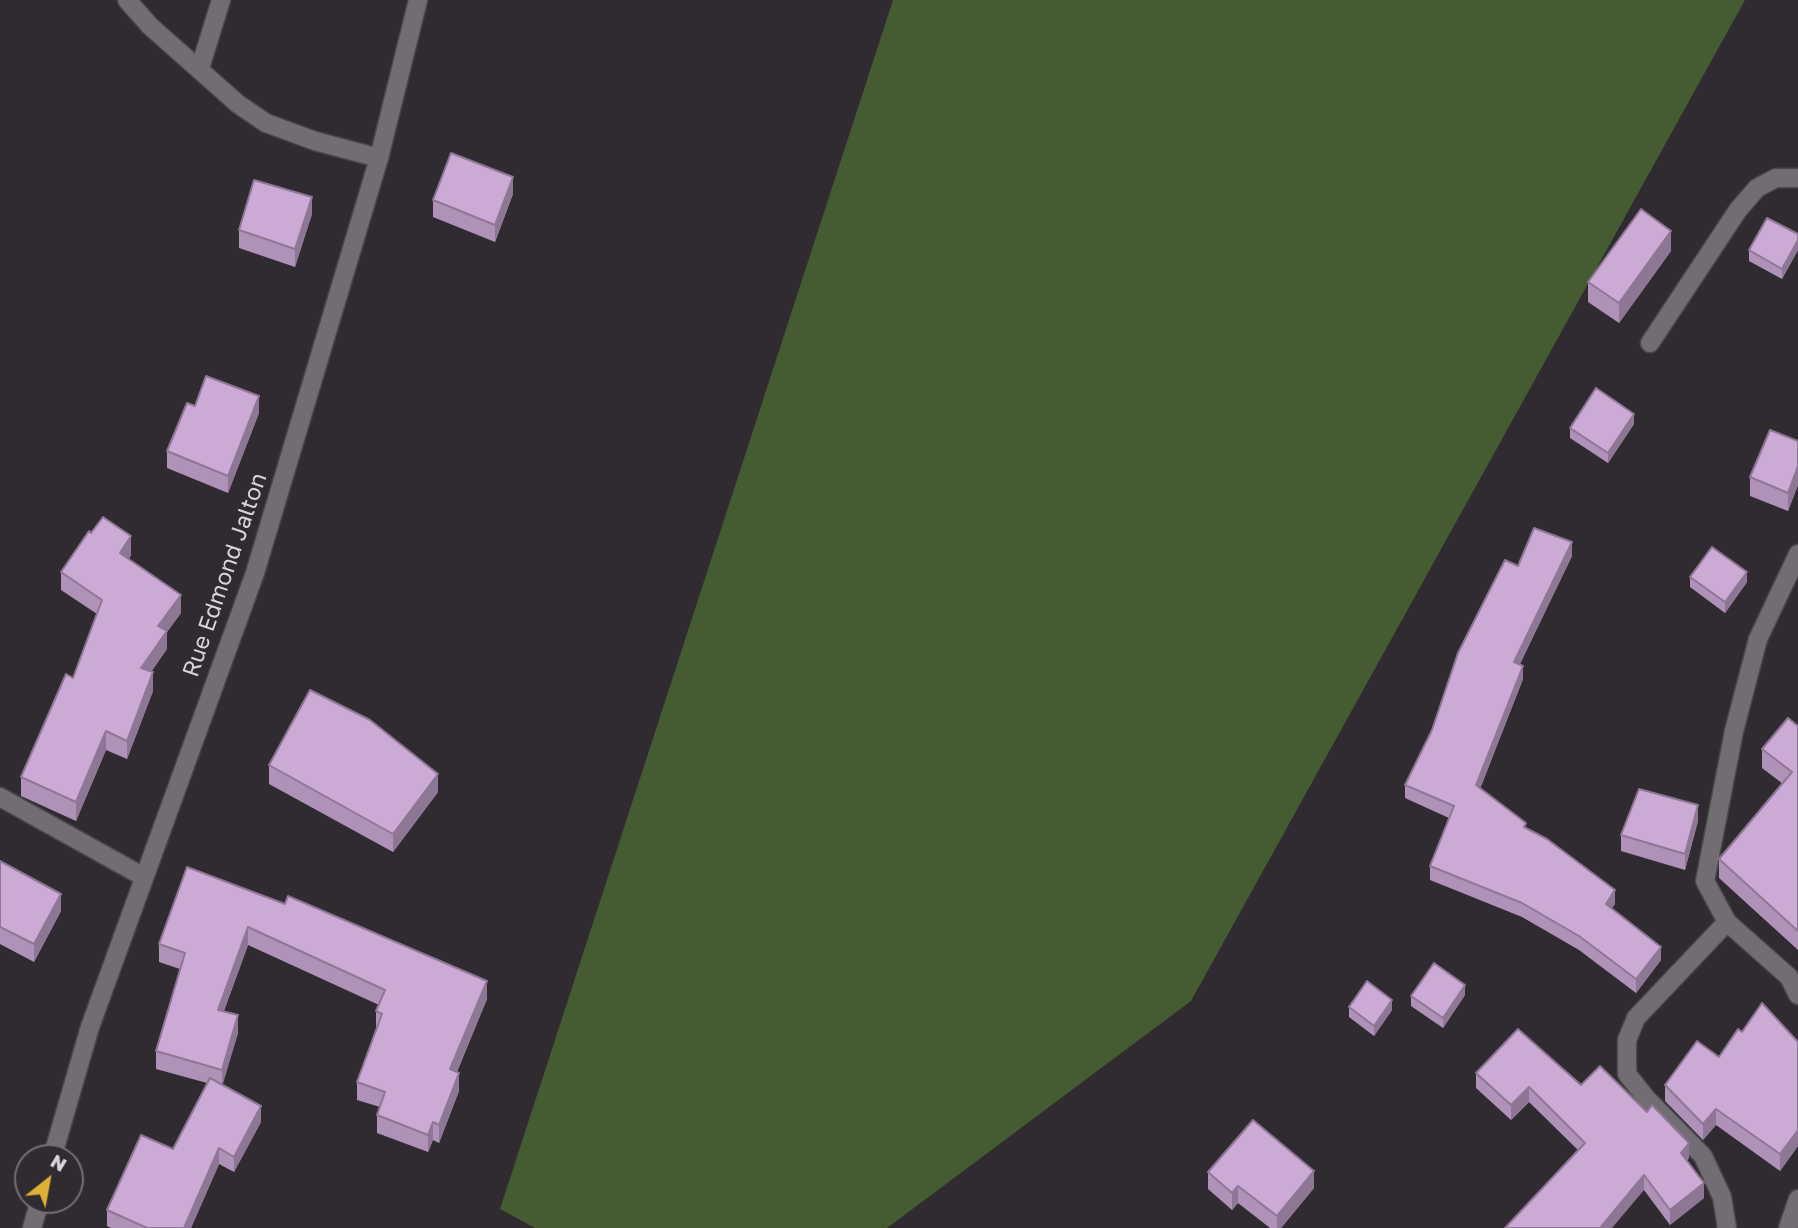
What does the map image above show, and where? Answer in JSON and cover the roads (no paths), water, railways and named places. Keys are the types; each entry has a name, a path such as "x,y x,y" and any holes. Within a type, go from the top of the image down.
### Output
{"street":[{"path":"127,0 150,26 200,68 237,104 266,123 315,141 379,158"},
{"path":"200,68 221,0"},
{"name":"Rue Edmond Jalton","path":"56,1144 90,1027 256,573 379,158 418,0"},
{"path":"1650,343 1738,210 1757,188 1776,178 1798,178"},
{"path":"1798,554 1759,639 1734,731 1705,881 1727,922 1789,977 1798,995"},
{"path":"0,797 144,877"},
{"path":"1727,922 1636,1018 1627,1040 1627,1074 1647,1099 1703,1156 1722,1197 1727,1228"},
{"path":"1788,1228 1798,1199"}]}
